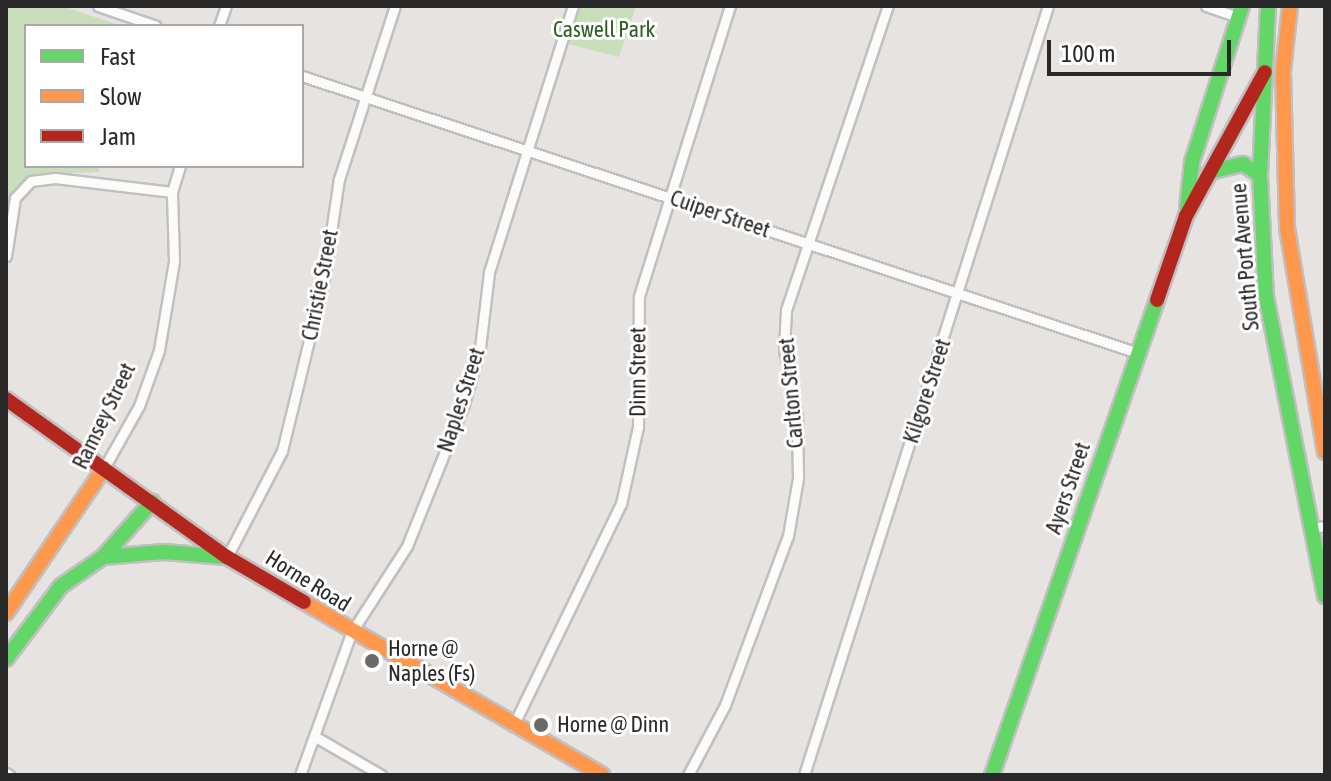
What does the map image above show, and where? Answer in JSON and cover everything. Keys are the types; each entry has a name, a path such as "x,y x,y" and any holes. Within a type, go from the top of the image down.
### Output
{"main road":[{"name":"South Port Avenue","path":"1268,6 1260,175 1266,296 1318,527 1325,596"},
{"name":"South Port Avenue","path":"1290,6 1283,72 1290,258 1325,452"},
{"name":"Ayers Street","path":"1186,216 1192,162 1240,11"},
{"name":"Ayers Street","path":"992,775 1186,216 1265,72"},
{"path":"1210,172 1243,164 1260,175"},
{"name":"Horne Road","path":"6,399 227,557 351,633 602,775"},
{"name":"Ramsey Street","path":"6,613 104,468"},
{"path":"6,659 61,586 103,557 152,502"},
{"path":"103,557 164,552 227,557"}],"street":[{"path":"98,6 150,24"},
{"name":"Christie Street","path":"227,557 282,451 324,279 339,179 362,96 395,6"},
{"name":"Naples Street","path":"300,775 351,633 407,546 464,404 480,348 489,272 525,150 573,6"},
{"name":"Dinn Street","path":"513,726 621,504 638,427 639,296 667,196 730,6"},
{"name":"Carlton Street","path":"688,775 725,705 788,536 798,478 797,416 784,349 786,310 888,6"},
{"name":"Kilgore Street","path":"804,775 1048,6"},
{"path":"1206,6 1240,11"},
{"name":"Cuiper Street","path":"304,77 958,296 1138,353"},
{"name":"Ramsey Street","path":"104,468 139,406 159,350 174,261 172,192 179,168"},
{"path":"6,256 15,198 31,181 55,178 172,192"},
{"path":"314,736 381,775"}],"green space":[{"path":"6,6 62,6 116,24 24,24 24,168 99,168 99,172 37,174 21,183 6,207"},
{"name":"Caswell Park","path":"581,6 636,6 619,57 568,44"}],"traffic: fast":[{"path":"1187,208 1192,162 1242,6"},
{"path":"1268,6 1260,175 1266,296 1325,596"},
{"path":"1210,172 1243,164 1260,175"},
{"path":"992,775 1157,300"},
{"path":"6,659 61,586 103,557 152,502"},
{"path":"103,557 164,552 226,557"}],"traffic: slow":[{"path":"1290,6 1283,72 1287,228 1325,452"},
{"path":"6,613 104,468"},
{"path":"304,602 602,775"}],"traffic: jam":[{"path":"1157,300 1186,216 1265,72"},
{"path":"6,399 227,557 304,602"}],"place":[{"name":"Horne @ Naples (Fs)","path":"372,661"},
{"name":"Horne @ Dinn","path":"541,725"}]}
